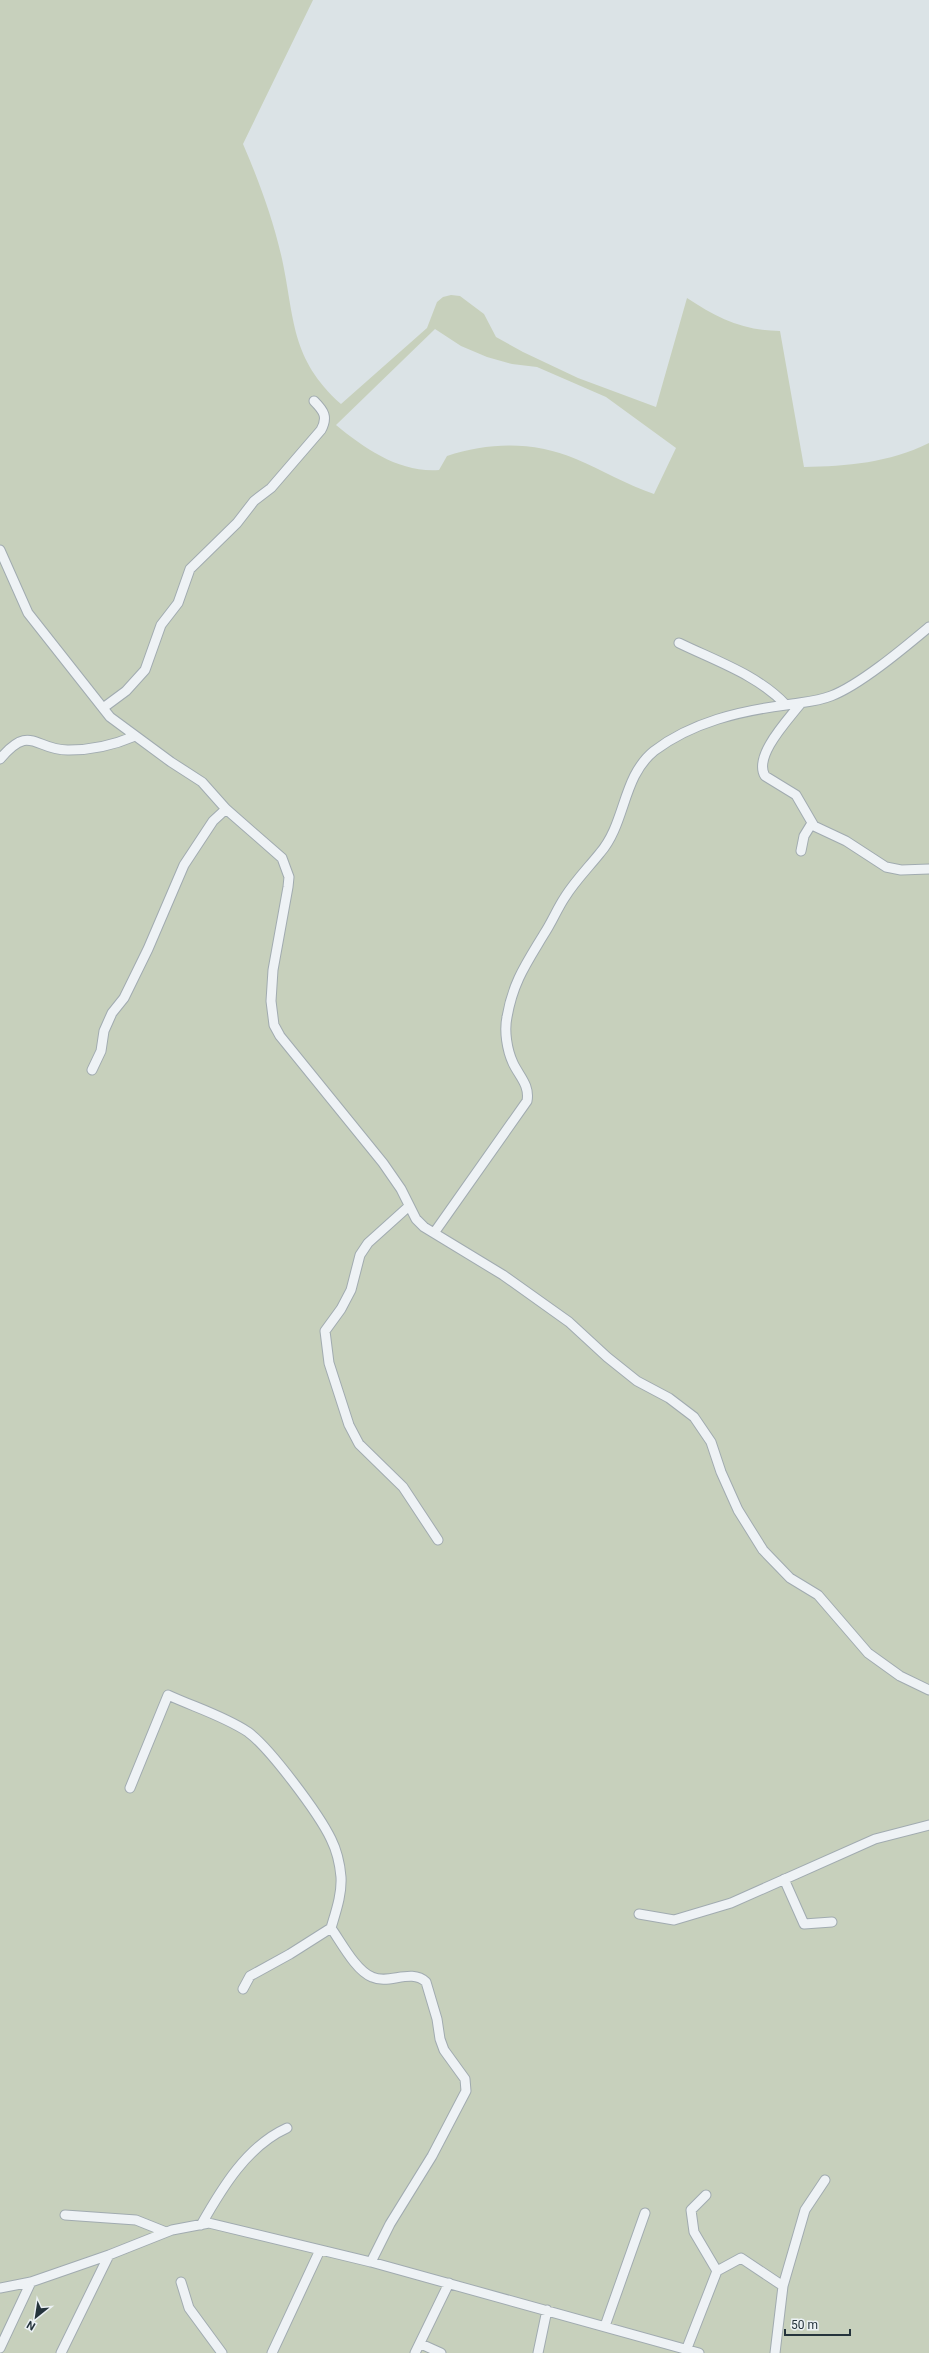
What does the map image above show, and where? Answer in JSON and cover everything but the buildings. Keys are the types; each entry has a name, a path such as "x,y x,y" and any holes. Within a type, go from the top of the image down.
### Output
{"street":[{"path":"103,708 126,691 145,670 161,625 178,603 190,569 232,528 254,501 271,488 321,430 325,422 325,413 314,401"},
{"path":"0,550 28,613 110,717 202,782 226,809 274,851 286,867 288,887 273,970 271,1013 274,1025 280,1036 383,1163 401,1190 408,1207 416,1219 434,1233 503,1275 563,1317 637,1381 669,1398 694,1417 711,1442 721,1472 738,1510 763,1550 790,1578 818,1595 868,1653 900,1676 929,1690"},
{"path":"434,1233 505,1135 527,1101 527,1087 513,1062 507,1041 506,1019 513,992 525,964 565,897 581,874 608,845 637,771 653,752 693,728 718,718 786,704 810,703 839,692 881,664 929,626"},
{"path":"679,643 757,681 773,691 786,704"},
{"path":"801,704 765,752 761,767 769,780 786,787 796,794 804,805 812,823 846,840 886,867 901,870 929,869"},
{"path":"0,759 16,743 24,740 33,740 51,748 67,750 106,745 135,736"},
{"path":"92,1070 101,1051 104,1031 112,1013 124,998 148,949 184,866 213,821 226,809"},
{"path":"801,852 804,836 812,823"},
{"path":"408,1207 364,1249 358,1262 351,1290 341,1310 326,1331 329,1364 349,1425 359,1444 403,1487 438,1540"},
{"path":"130,1788 168,1695 247,1732 260,1742 278,1764 322,1825 333,1845 340,1868 341,1886 331,1928 290,1954 250,1976 243,1989"},
{"path":"639,1914 674,1920 731,1903 875,1839 929,1825"},
{"path":"784,1879 804,1924 832,1922"},
{"path":"331,1928 346,1952 365,1973 372,1977 387,1980 412,1976 419,1977 426,1982 444,2050 459,2070 466,2085 464,2097 432,2156 390,2224 371,2262"},
{"path":"201,2225 218,2195 257,2146 271,2135 287,2128"},
{"path":"775,2353 783,2286 805,2210 825,2180"},
{"path":"706,2195 691,2210 694,2232 717,2271"},
{"path":"604,2326 645,2213"},
{"path":"65,2215 136,2220 166,2232"},
{"path":"0,2288 31,2282 109,2255 166,2232 209,2223 371,2262 687,2348 699,2353"},
{"path":"272,2353 320,2250"},
{"path":"61,2353 109,2255"},
{"path":"687,2348 717,2271 741,2258 783,2286"},
{"path":"0,2348 31,2282"},
{"path":"182,2282 189,2308 220,2352"},
{"path":"415,2353 421,2344 449,2283"},
{"path":"538,2353 547,2310"},
{"path":"421,2344 441,2353"}],"green space":[{"path":"0,0 313,0 243,144 260,186 274,229 282,259 297,337 303,354 324,387 341,404 427,328 437,302 443,297 451,295 460,296 484,314 496,337 523,352 578,378 656,407 687,298 709,312 731,322 754,329 780,331 804,467 836,466 868,462 899,455 929,443 929,2353 0,2353","holes":["435,329 461,346 487,357 512,364 537,367 606,397 676,448 654,494 576,459 560,453 528,446 495,446 463,451 447,456 439,470 411,468 384,458 371,451 336,425"]}]}
